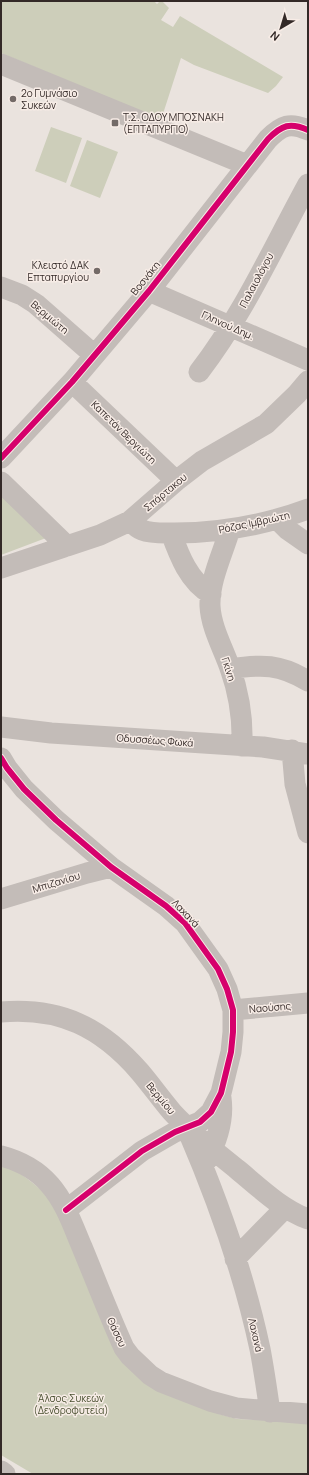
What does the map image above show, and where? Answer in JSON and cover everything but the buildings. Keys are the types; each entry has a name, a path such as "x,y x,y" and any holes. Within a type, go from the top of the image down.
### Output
{"street":[{"path":"1,64 247,165"},
{"name":"Βοσνάκη","path":"1,458 72,382 149,291 268,139 285,126 291,125 308,130"},
{"name":"Παλαιολόγου","path":"199,372 216,350 231,326 308,184"},
{"name":"Βερμιώτη","path":"1,287 22,295 36,304 94,355"},
{"name":"Γληνού Δημ.","path":"149,291 308,360"},
{"name":"Σπάρτακου","path":"1,568 113,530 130,521 176,481 202,461 266,424 297,394 308,381"},
{"name":"Καπετάν Βεργιώτη","path":"72,382 176,481"},
{"path":"1,482 67,546"},
{"name":"Ρόζας Ιμβριώτη","path":"130,521 139,529 145,531 171,533 199,532 230,529 277,519 308,508"},
{"path":"277,519 288,530 308,544"},
{"name":"Γκίνη","path":"230,529 210,594 211,616 230,669 241,712 242,746"},
{"path":"171,533 188,572 200,588 210,594"},
{"path":"230,669 246,666 274,666 287,670 308,681"},
{"name":"Οδυσσέως Φωκά","path":"1,727 51,733 242,746 300,752"},
{"path":"300,752 295,784 308,833"},
{"name":"Λαχανά","path":"1,758 15,779 37,802 111,867 166,906 184,923 218,970 227,989 233,1010 234,1025 232,1044 221,1093 208,1115 200,1122 167,1136 142,1151 66,1210"},
{"name":"Μπιζανίου","path":"1,899 111,867"},
{"name":"Ναούσης","path":"233,1010 308,1003"},
{"name":"Βερμίου","path":"1,1012 26,1011 54,1015 75,1021 96,1032 117,1049 135,1067 186,1127 207,1157 286,1208 308,1219"},
{"name":"Λαχανά","path":"221,1093 222,1108 218,1134 207,1157 257,1335 270,1412"},
{"name":"Θάσου","path":"1,1156 26,1166 42,1177 54,1190 66,1210 124,1348 130,1356 150,1375 161,1382 210,1401 236,1408 308,1414"},
{"path":"235,1259 286,1208"},
{"path":"1,1471 5,1474"}],"green space":[{"path":"1,1 154,1 157,4 162,1 169,8 161,20 173,27 180,16 283,77 268,93 194,65 181,58 161,120 1,53"},
{"path":"51,127 82,138 66,183 35,171"},
{"path":"87,140 118,152 100,198 70,186"},
{"path":"1,494 46,538 1,555"},
{"name":"Άλσος Συκεών (Δενδροφυτεία)","path":"1,1163 28,1179 52,1200 111,1335 219,1414 237,1419 308,1422 308,1474 33,1474 1,1455"}],"cycle path":[{"path":"1,458 72,382 149,291 268,139 286,126 296,126 308,130"},
{"path":"1,758 24,789 56,820 111,867 166,906 185,923 218,969 227,989 233,1010 231,1052 221,1093 211,1112 200,1122 175,1132 142,1151 66,1210"}],"place":[{"name":"2ο Γυμνάσιο Συκεών","path":"13,99"},
{"name":"Τ.Σ. ΟΔΟΥ ΜΠΟΣΝΑΚΗ (ΕΠΤΑΠΥΡΓΙΟ)","path":"115,123"},
{"name":"Κλειστό ΔΑΚ Επταπυργίου","path":"97,271"}]}
